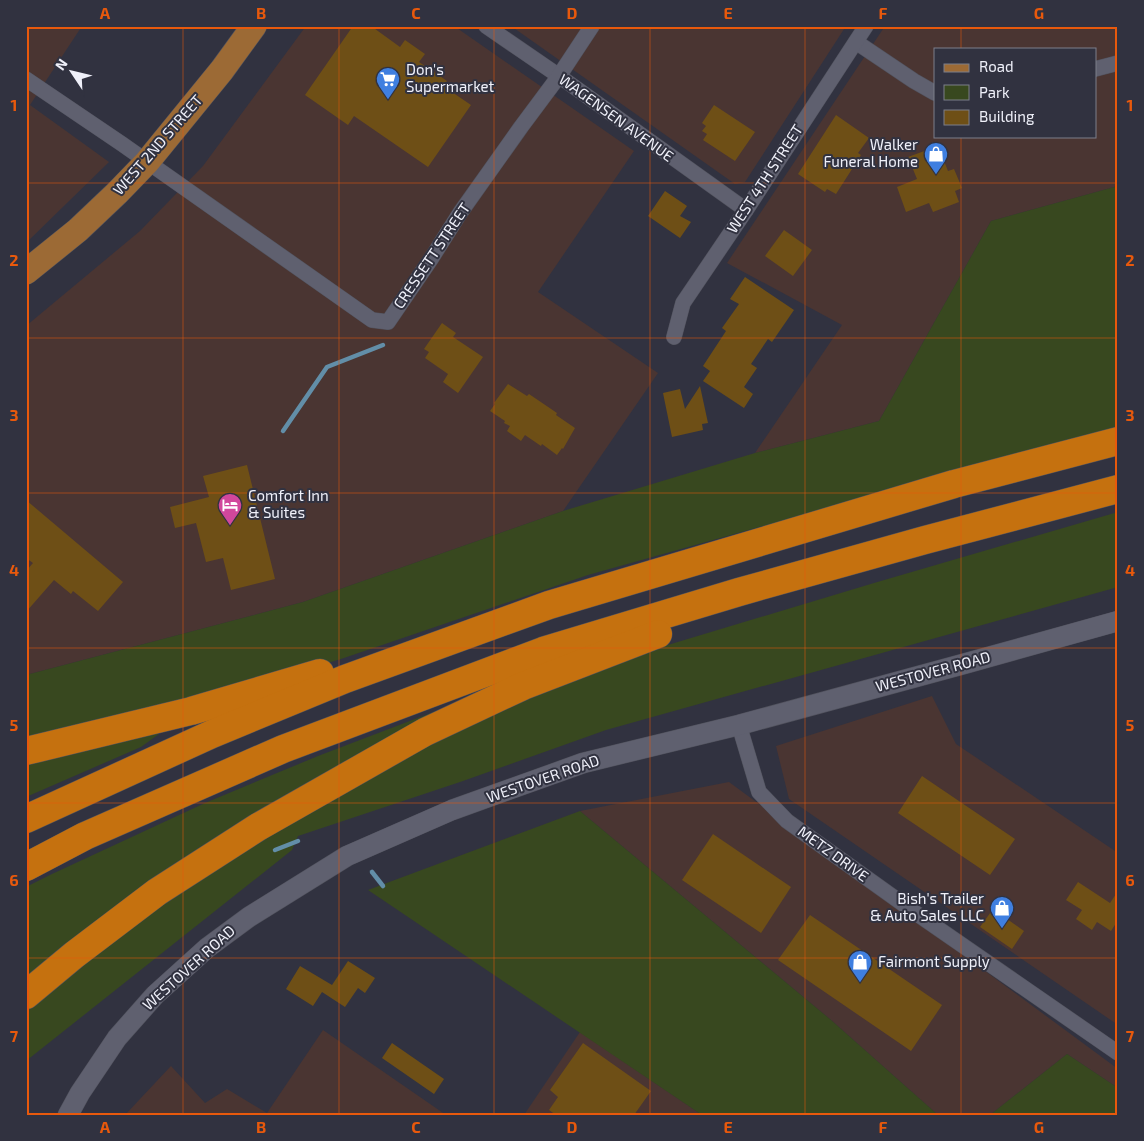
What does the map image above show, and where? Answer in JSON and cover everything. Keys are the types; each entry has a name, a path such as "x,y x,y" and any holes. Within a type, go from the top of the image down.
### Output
{"highway":[{"path":"26,751 191,711 936,489 1118,441"},
{"path":"26,867 85,836 283,749 543,651 739,592 1118,489"},
{"path":"26,994 157,892 258,827 425,732 523,686 639,641 925,540"},
{"path":"26,819 220,730 345,680 549,605"}],"main road":[{"name":"WEST 2ND STREET","path":"26,272 78,230 118,193 147,162 222,70 254,26"}],"street":[{"name":"WAGENSEN AVENUE","path":"486,26 746,210"},
{"path":"559,76 592,26"},
{"name":"WEST 4TH STREET","path":"674,337 683,303 866,26"},
{"path":"856,42 934,92"},
{"path":"1096,70 1118,63"},
{"name":"CRESSETT STREET","path":"147,162 372,320 388,322 460,213 559,76"},
{"path":"26,78 147,162"},
{"name":"WESTOVER ROAD","path":"68,1115 80,1093 117,1038 155,995 207,948 249,917 347,856 452,810 582,763 967,664 1118,621"},
{"name":"METZ DRIVE","path":"739,724 759,792 787,821 1118,1053"}],"shaded area":[{"path":"26,26 82,26 30,105 109,162 26,243"},
{"path":"306,26 454,26 634,151 538,292 658,373 563,511 303,602 26,675 26,326 140,231 203,166"},
{"path":"511,26 846,26 745,182 735,184"},
{"path":"885,26 1118,26 1118,186 991,221 879,421 755,453 842,325 727,263"},
{"path":"932,696 956,744 1118,853 1118,1025 789,799 776,746"},
{"path":"729,782 1118,1069 1118,1088 1067,1054 990,1115 938,1115 831,1020 580,811"},
{"path":"323,1030 446,1115 125,1115 171,1066 205,1103 227,1089 267,1113"},
{"path":"580,1032 702,1115 524,1115"}],"green space":[{"path":"1118,186 1118,427 588,575 341,659 195,702 26,744 26,675 303,602 563,511 755,453 879,421 991,221"},
{"path":"1118,512 1118,587 606,730 463,781 298,836 292,850 26,1061 26,1007 156,903 291,816 410,754 512,704 638,654"},
{"path":"476,699 26,981 26,887 205,803 318,756 436,711"},
{"path":"137,734 159,734 141,747 26,797 26,760"},
{"path":"580,811 831,1020 938,1115 702,1115 368,890"},
{"path":"1067,1054 1118,1088 1118,1115 990,1115"}],"building":[{"name":"Don's Supermarket","path":"353,26 371,26 400,47 405,40 425,54 419,62 447,81 443,86 471,105 428,167 354,116 348,125 305,95"},
{"path":"714,105 755,132 735,161 703,140 707,134 702,131 706,126 702,123"},
{"path":"836,115 869,138 858,153 861,155 836,194 827,189 825,192 798,174"},
{"name":"Walker Funeral Home","path":"938,146 948,171 954,169 962,188 955,191 959,202 933,212 929,203 906,212 897,187 917,179 908,157"},
{"path":"665,191 687,206 680,216 691,222 680,238 648,216"},
{"path":"784,230 812,250 793,276 765,256"},
{"path":"745,277 794,310 772,342 768,339 751,364 757,368 744,387 753,394 744,408 703,381 710,371 703,366 726,331 722,328 739,304 730,299"},
{"path":"442,323 456,333 453,337 483,357 458,393 443,382 448,374 425,358 429,352 424,349"},
{"path":"508,384 527,396 529,394 575,428 563,449 557,455 525,435 521,441 507,431 510,426 504,423 505,421 490,411"},
{"path":"700,386 708,423 702,424 703,430 672,437 663,393 680,389 685,409"},
{"name":"Comfort Inn & Suites","path":"247,465 275,579 231,590 223,558 206,562 196,523 175,528 170,507 209,497 203,476"},
{"path":"26,500 123,582 98,611 73,591 71,594 54,580 26,612 26,571 33,563 26,558"},
{"path":"922,776 1015,839 990,875 898,813"},
{"path":"713,834 791,887 761,933 682,880"},
{"path":"1078,882 1110,903 1118,891 1118,920 1111,931 1097,922 1092,930 1076,919 1082,910 1066,900"},
{"name":"Bish's Trailer & Auto Sales LLC","path":"993,909 1024,931 1012,949 980,927"},
{"name":"Fairmont Supply","path":"810,915 942,1005 911,1051 778,960"},
{"path":"348,961 375,978 365,993 358,988 345,1007 322,992 313,1006 286,989 300,966 332,985"},
{"path":"392,1043 444,1079 434,1094 382,1058"},
{"path":"583,1043 651,1091 634,1115 556,1115 549,1110 558,1097 550,1090"}],"waterway":[{"path":"283,431 327,367 383,345"},
{"path":"275,850 298,841"},
{"path":"372,872 383,886"}],"place":[{"name":"Don's Supermarket","path":"388,100"},
{"name":"Walker Funeral Home","path":"936,175"},
{"name":"Comfort Inn & Suites","path":"230,526"},
{"name":"Bish's Trailer & Auto Sales LLC","path":"1002,929"},
{"name":"Fairmont Supply","path":"860,983"}]}
